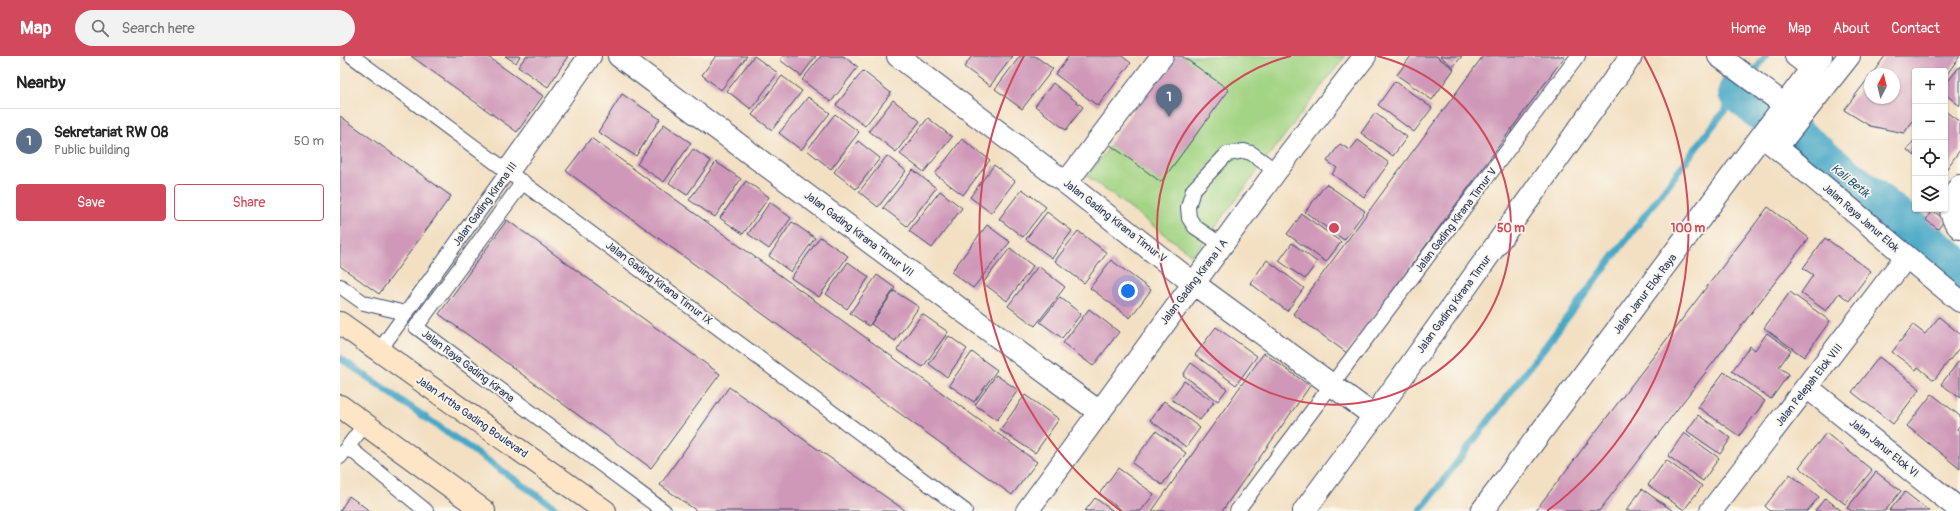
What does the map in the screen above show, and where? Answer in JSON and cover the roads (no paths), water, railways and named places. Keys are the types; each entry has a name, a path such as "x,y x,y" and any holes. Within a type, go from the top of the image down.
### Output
{"main road":[{"name":"Jalan Artha Gading Boulevard","path":"340,324 605,511"},
{"path":"340,406 484,511"}],"street":[{"name":"Jalan Gading Kirana III","path":"515,177 590,56"},
{"name":"Jalan Gading Kirana Timur VII","path":"620,56 1099,412"},
{"name":"Jalan Gading Kirana Timur V","path":"898,56 1066,183 1193,283 1333,384 1374,416"},
{"path":"1066,183 1162,56"},
{"name":"Jalan Gading Kirana I A","path":"1027,511 1276,171 1366,56"},
{"name":"Jalan Gading Kirana Timur","path":"1304,511 1374,416 1631,56"},
{"name":"Jalan Raya Janur Elok","path":"1719,56 1778,123 1837,196 1906,258 1960,301"},
{"path":"1778,123 1849,56"},
{"name":"Jalan Janur Elok Raya","path":"1482,511 1778,123 1807,59"},
{"path":"1959,227 1952,216 1950,205 1960,186"},
{"name":"Jalan Pelepah Elok VIII","path":"1714,510 1906,258"},
{"name":"Jalan Janur Elok VI","path":"1807,387 1960,510"}],"lane":[{"name":"Jalan Gading Kirana Timur IX","path":"352,56 964,511"},
{"name":"Jalan Gading Kirana Timur V","path":"1237,511 1578,56"},
{"path":"1222,245 1195,226 1189,218 1188,207 1193,190 1227,154 1244,151 1251,153 1276,171"},
{"name":"Jalan Gading Kirana III","path":"379,351 405,313 515,177"},
{"name":"Jalan Raya Gading Kirana","path":"515,177 416,327 664,511"},
{"path":"340,286 364,303 405,313"},
{"path":"365,424 344,452 426,511"}],"waterway":[{"path":"1420,511 1766,56"},
{"name":"Kali Betik","path":"1739,92 1960,270"},
{"path":"340,358 560,511"}],"place":[{"name":"Sekretariat RW 08","path":"1169,117"}]}
